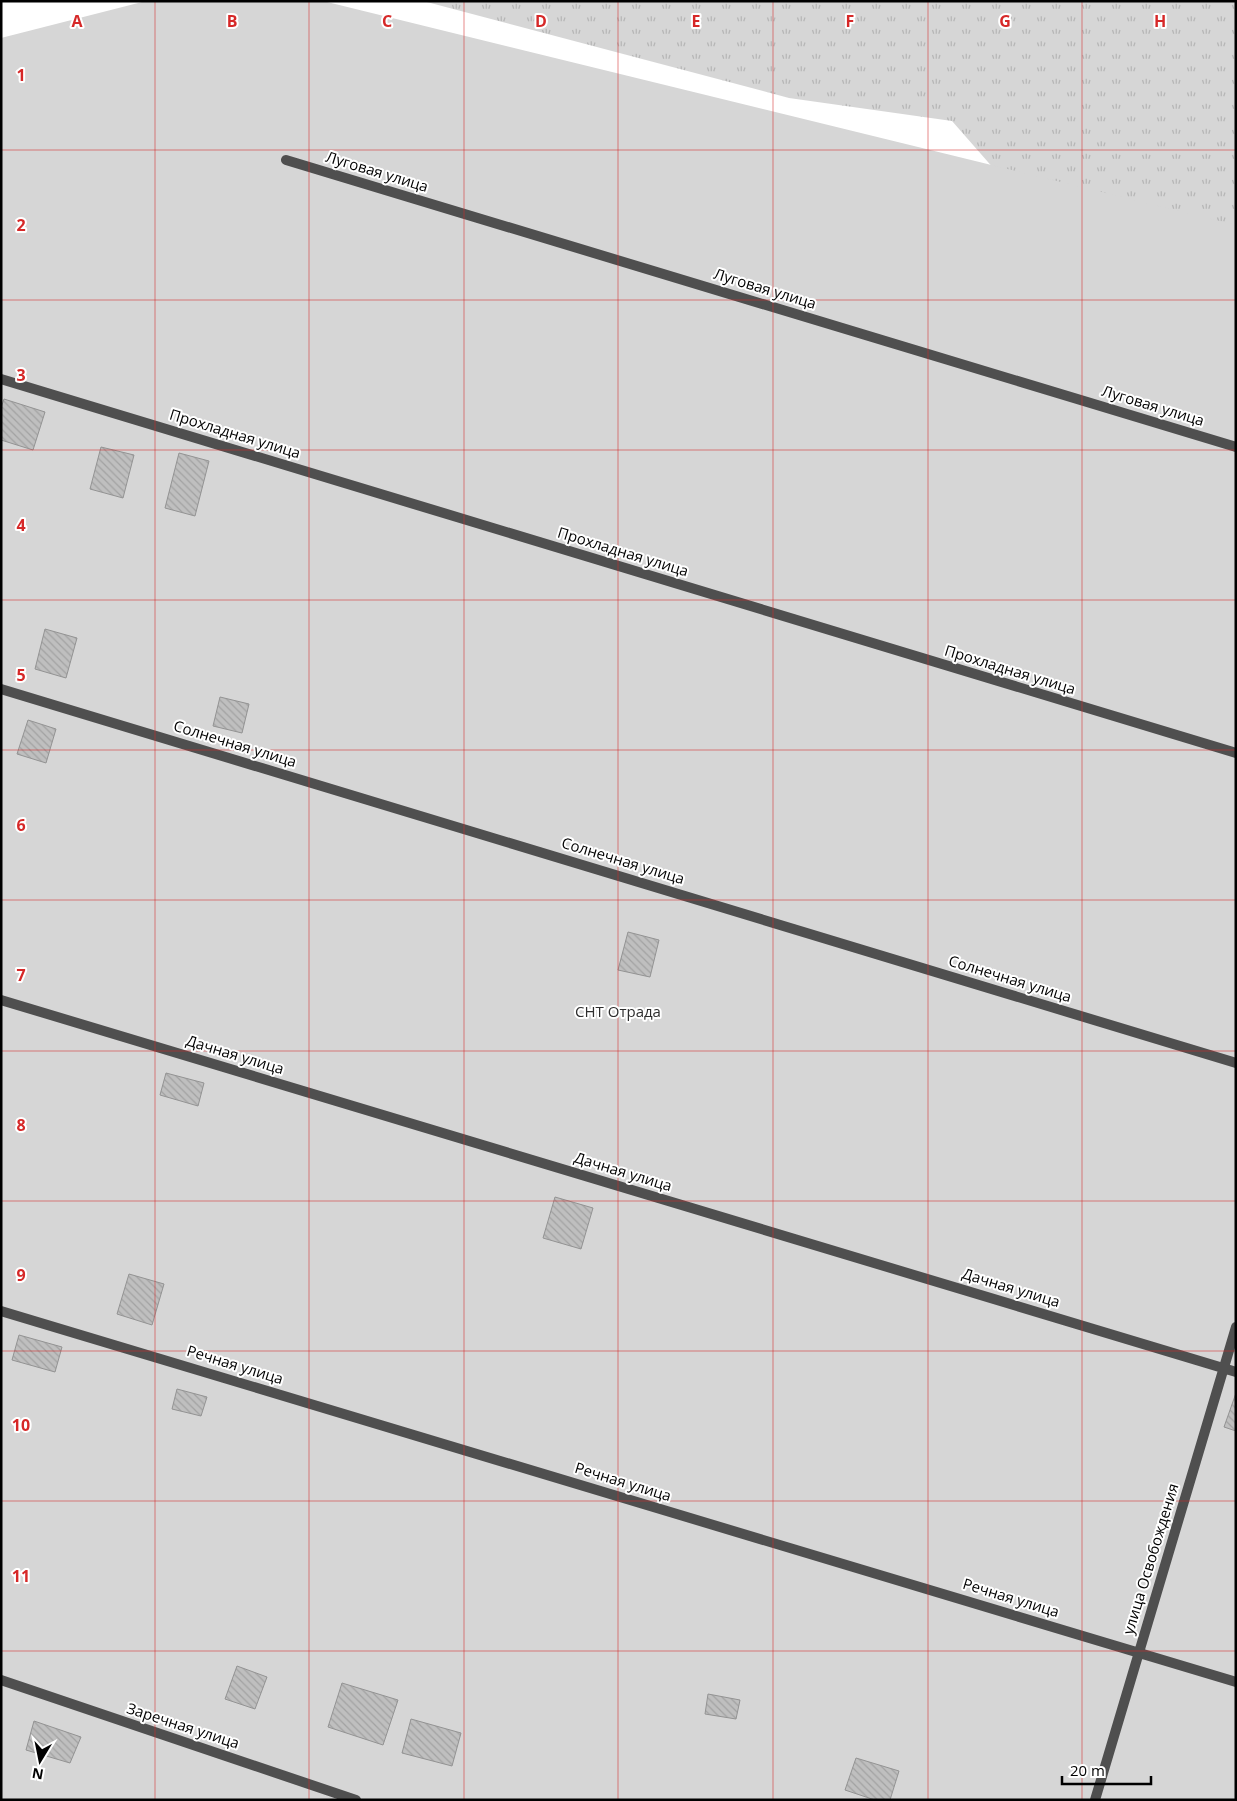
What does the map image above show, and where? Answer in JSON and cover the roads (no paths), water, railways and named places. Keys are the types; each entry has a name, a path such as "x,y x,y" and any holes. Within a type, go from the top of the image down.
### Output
{"street":[{"name":"Луговая улица","path":"286,160 1236,447"},
{"name":"Прохладная улица","path":"1,379 1236,754"},
{"name":"Солнечная улица","path":"1,689 1236,1063"},
{"name":"Дачная улица","path":"1,1000 1236,1372"},
{"name":"Речная улица","path":"1,1311 1236,1682"},
{"name":"улица Освобождения","path":"1096,1800 1236,1327"},
{"name":"Заречная улица","path":"1,1680 356,1800"}],"park label":[{"name":"СНТ Отрада","path":"618,1012"}]}
